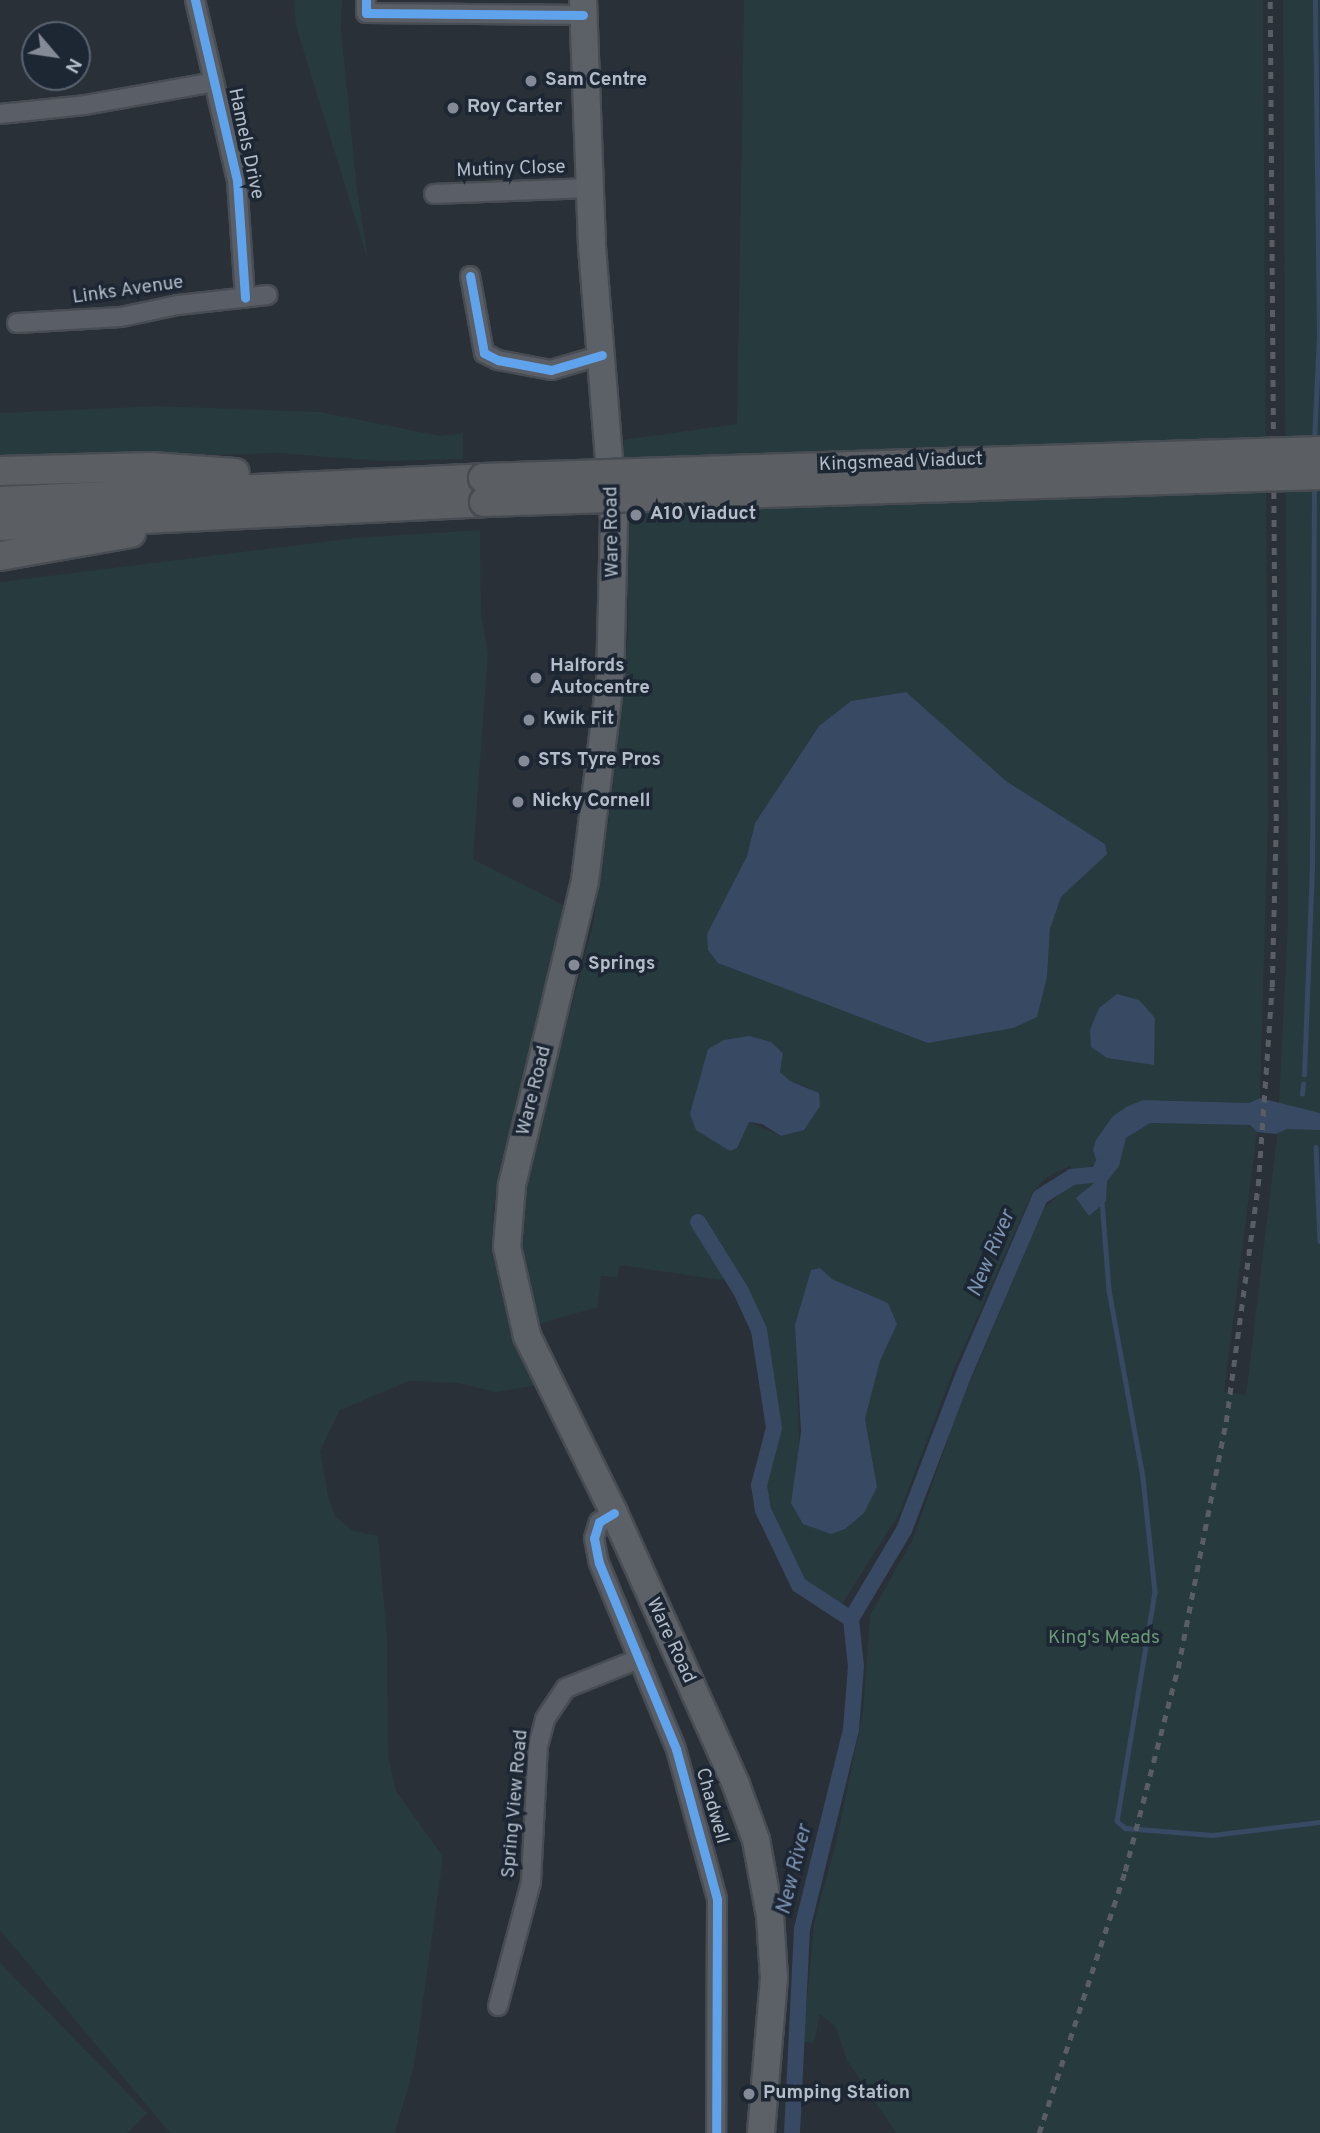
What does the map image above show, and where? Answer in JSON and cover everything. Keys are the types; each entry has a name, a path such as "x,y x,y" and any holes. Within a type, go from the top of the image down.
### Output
{"highway":[{"name":"Kingsmead Viaduct","path":"483,490 1320,451"},
{"path":"0,471 151,467 483,490"},
{"name":"Kingsmead Viaduct","path":"483,490 1320,475"},
{"path":"0,501 350,482"},
{"path":"0,526 265,510 483,490"},
{"path":"0,556 265,510"}],"main road":[{"name":"Ware Road","path":"583,8 589,188 614,519 604,746 575,931 512,1186 507,1247 527,1336 614,1513 736,1785 762,1863 774,1978 761,2133"}],"street":[{"name":"Hamels Drive","path":"195,0 237,180 245,298"},
{"path":"366,0 366,13 583,8"},
{"path":"0,114 85,106 214,82"},
{"name":"Mutiny Close","path":"434,194 589,188"},
{"path":"470,276 484,352 498,360 551,369 602,355"},
{"name":"Links Avenue","path":"17,323 121,317 178,305 267,295"},
{"name":"Chadwell","path":"614,1513 599,1522 594,1538 598,1563 676,1749 717,1899 716,2133"},
{"name":"Spring View Road","path":"498,2006 531,1882 538,1746 545,1719 566,1688 639,1659"}],"green space":[{"path":"294,0 342,0 341,30 357,190 368,260 296,26"},
{"path":"744,0 1263,0 1268,818 1260,1098 1250,1103 1143,1100 1113,1116 1096,1140 1093,1150 1097,1163 1075,1174 1070,1166 1047,1177 1033,1191 952,1374 899,1514 841,1606 803,1579 769,1507 767,1482 780,1425 775,1387 760,1315 736,1273 721,1280 620,1265 617,1277 601,1276 598,1307 538,1324 521,1257 521,1218 530,1164 593,924 608,824 628,634 628,508 623,440 737,424","holes":["905,692 1006,781 1105,844 1086,874 1061,897 1050,929 1047,977 707,934 747,856 755,823 819,726 851,701","771,1042 783,1052 780,1072 790,1081 810,1088 804,1130 781,1136 749,1122","821,1268 832,1279 888,1303 897,1324 880,1361 865,1419 877,1487 791,1502 800,1459 797,1386 805,1292 811,1270"]},
{"name":"King's Meads","path":"1283,0 1320,0 1320,2133 896,2133 847,2060 836,2027 820,2014 814,2043 803,2041 814,1923 836,1843 863,1713 870,1615 913,1539 959,1408 1044,1208 1078,1179 1090,1181 1119,1166 1126,1138 1150,1123 1250,1125 1257,1132 1224,1392 1246,1395 1277,1137 1288,925"},
{"path":"158,406 320,412 440,436 463,433 463,459 381,461 278,453 0,461 0,413"},
{"path":"480,530 481,614 488,653 473,859 571,909 493,1208 498,1268 518,1343 538,1385 496,1392 458,1383 409,1381 340,1410 320,1451 329,1501 336,1517 353,1531 378,1536 387,1636 388,1755 396,1791 443,1857 414,2066 395,2133 170,2133 0,1930 0,582 355,538"},
{"path":"0,1963 147,2113 127,2133 0,2133"}],"water":[{"path":"906,692 1006,781 1105,844 1107,854 1061,897 1050,929 1047,977 1037,1017 1013,1028 928,1043 718,963 708,950 707,934 747,856 755,823 819,726 851,701"},
{"path":"1117,994 1139,1000 1155,1018 1154,1065 1107,1058 1091,1047 1090,1030 1099,1008"},
{"path":"749,1036 771,1042 783,1053 780,1072 790,1081 819,1093 820,1106 804,1130 781,1136 762,1124 749,1122 737,1148 730,1151 696,1130 690,1114 708,1049 724,1040"},
{"path":"1260,1098 1320,1113 1320,1130 1287,1129 1276,1134 1257,1132 1250,1125 1150,1123 1126,1138 1119,1166 1107,1181 1106,1201 1089,1216 1076,1198 1099,1179 1090,1181 1087,1173 1099,1169 1093,1150 1096,1140 1113,1116 1126,1107 1143,1100 1249,1103"},
{"path":"820,1268 832,1279 888,1303 897,1324 880,1361 865,1419 877,1487 864,1513 845,1529 831,1534 803,1524 791,1503 801,1432 795,1325 811,1270"}],"waterway":[{"path":"1314,441 1319,334 1315,0"},
{"path":"1304,1075 1312,869 1314,485"},
{"path":"1302,1094 1303,1084"},
{"path":"1316,1147 1320,1241"},
{"name":"New River","path":"792,2133 802,1929 851,1730 856,1666 851,1619 904,1530 963,1376 1040,1197 1072,1177 1099,1174 1102,1166"},
{"path":"1102,1201 1109,1290 1143,1478 1155,1592 1117,1821 1125,1828 1212,1835 1320,1822"},
{"name":"New River","path":"698,1222 741,1291 759,1330 774,1428 759,1485 763,1510 799,1585 851,1619"}],"railway":[{"path":"1039,2133 1125,1871 1178,1668 1226,1422 1258,1186 1272,987 1276,821 1270,0"}],"cycle path":[{"path":"195,0 237,180 245,298"},
{"path":"366,0 366,13 583,15"},
{"path":"470,276 484,353 498,360 551,370 602,355"},
{"path":"614,1513 599,1522 594,1538 599,1563 676,1749 717,1899 716,2133"}],"place":[{"name":"Sam Centre","path":"531,81"},
{"name":"Roy Carter","path":"453,108"},
{"name":"A10 Viaduct","path":"636,515"},
{"name":"Halfords Autocentre","path":"536,678"},
{"name":"Kwik Fit","path":"529,720"},
{"name":"STS Tyre Pros","path":"524,761"},
{"name":"Nicky Cornell","path":"518,802"},
{"name":"Springs","path":"574,965"},
{"name":"Pumping Station","path":"749,2094"}]}
